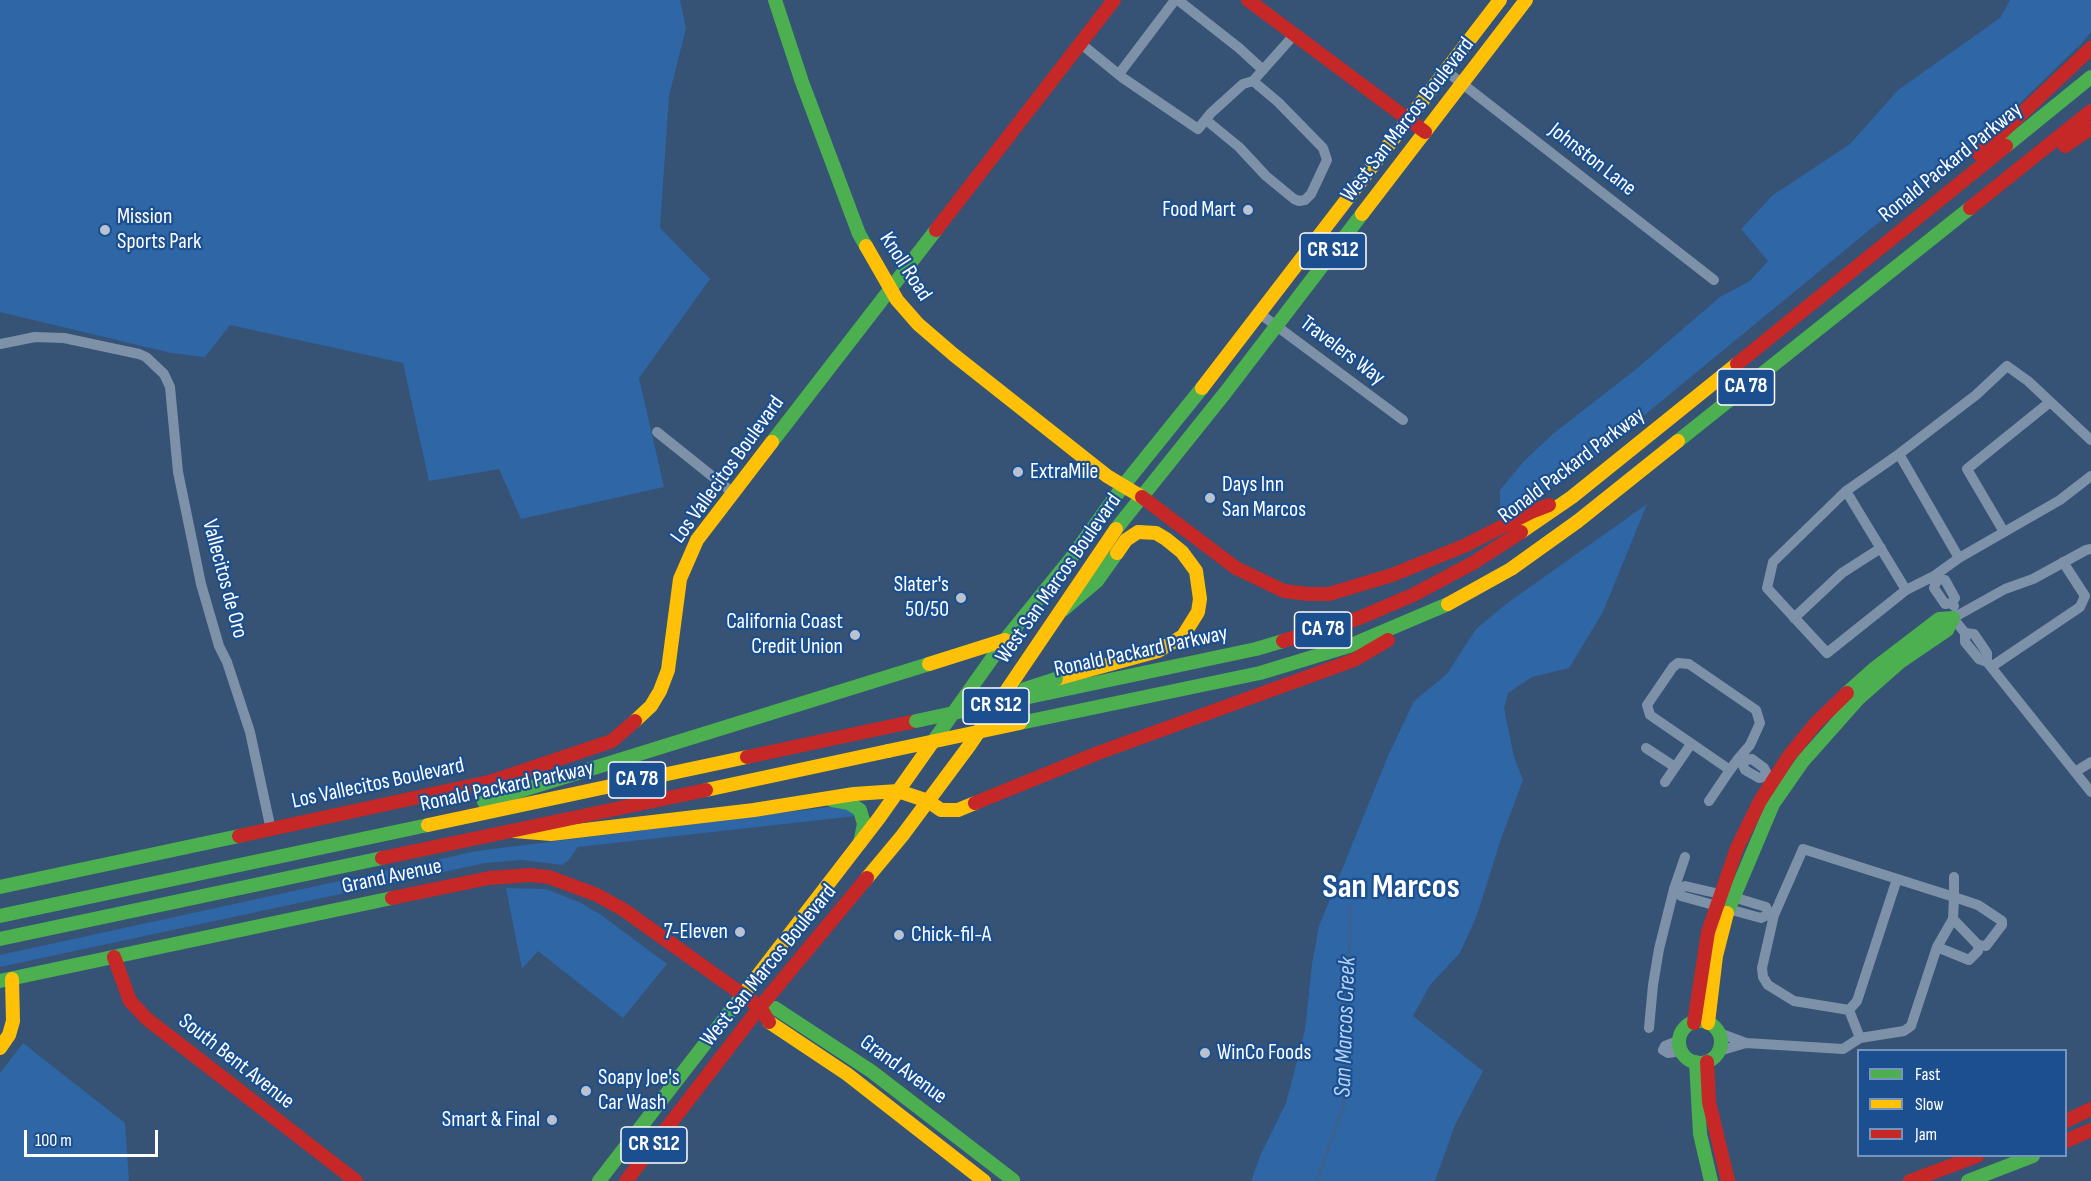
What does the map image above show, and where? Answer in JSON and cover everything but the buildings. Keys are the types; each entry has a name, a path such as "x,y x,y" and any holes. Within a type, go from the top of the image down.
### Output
{"main road":[{"name":"Knoll Road","path":"776,0 802,82 858,234 891,290 918,324 1099,470 1142,497 1236,568 1284,591 1329,594 1392,575 1464,546 1531,512 1572,497"},
{"name":"Los Vallecitos Boulevard","path":"0,887 493,781 612,741 640,718 660,691 668,670 680,579 697,540 1114,0"},
{"path":"1248,0 1425,132"},
{"name":"West San Marcos Boulevard","path":"599,1181 860,843 1005,640 1069,561 1123,486 1188,406 1500,0"},
{"name":"West San Marcos Boulevard","path":"626,1181 760,1007 895,845 1063,610 1120,524 1276,326 1526,0"},
{"path":"1893,237 2091,48"},
{"name":"Ronald Packard Parkway","path":"0,915 1256,649 1359,618 1413,595 1473,563 1572,497 2091,77"},
{"name":"Ronald Packard Parkway","path":"0,939 1260,673 1349,646 1457,600 1511,568 1578,521 2091,111"},
{"path":"2028,163 2065,146 2091,128"},
{"path":"1180,449 1176,441 1184,426 1188,406"},
{"path":"967,710 1056,679 1158,651 1183,636 1198,612 1200,599 1196,571 1182,552 1166,539 1156,533 1138,532 1126,540 1097,581 1063,610"},
{"path":"514,831 551,834 754,810 821,798 898,791 928,801 941,810 958,810 1098,753 1354,660 1457,600"},
{"path":"1708,1023 1716,956 1737,848 1760,801 1776,781 1789,756 1846,694 1875,668 1939,619 1956,616"},
{"path":"359,840 1005,640"},
{"path":"821,798 849,803 860,810 864,824 860,843"},
{"name":"Grand Avenue","path":"6,980 489,878 530,875 549,877 597,895 624,910 743,994 760,1007 766,1020 847,1074 984,1181"},
{"path":"1694,1023 1708,932 1725,902"},
{"name":"South Bent Avenue","path":"114,957 130,1001 147,1019 356,1181"},
{"path":"0,1048 9,1035 13,1021 6,980"},
{"name":"Grand Avenue","path":"760,1007 775,1008 871,1071 1013,1180"},
{"path":"1694,1023 1708,1023 1719,1033 1721,1045 1719,1051 1701,1062 1690,1060 1681,1046 1684,1029 1694,1023"},
{"path":"1701,1062 1700,1134 1711,1181"},
{"path":"1701,1062 1728,1181"},
{"path":"2067,1121 2091,1109"},
{"path":"2067,1141 2091,1130"},
{"path":"1910,1181 1972,1157"},
{"path":"1968,1181 2028,1157"}],"street":[{"path":"1119,74 1176,0 1239,48 1263,70"},
{"path":"1080,43 1119,74 1198,129 1243,84 1253,81 1294,35"},
{"name":"Johnston Lane","path":"1446,71 1714,280"},
{"path":"1206,120 1239,147 1266,176 1294,199 1305,200 1311,194 1327,160 1323,148 1278,102 1253,81"},
{"name":"Travelers Way","path":"1259,313 1403,420"},
{"name":"Vallecitos de Oro","path":"0,344 34,337 64,338 146,357 164,374 170,387 178,472 201,584 219,646 227,662 250,732 271,830"},
{"path":"2091,440 2007,366 1976,395 1846,491 1773,562 1767,588 1827,653 1906,590 1935,578 1959,558 2060,500 2091,476"},
{"path":"2004,532 1967,469 2050,402"},
{"path":"657,432 732,492"},
{"path":"1899,454 1959,558"},
{"path":"1846,491 1906,590"},
{"path":"1794,618 1842,573 1881,548"},
{"path":"1956,616 2004,589 2032,579 2091,549"},
{"path":"1989,664 2080,607 2085,596 2063,562"},
{"path":"1935,578 1945,580 1955,598 1952,603 1965,633 1974,634 1988,653 1989,664 2091,792"},
{"path":"1709,801 1750,746 1760,723 1756,710 1689,664 1678,663 1668,673 1647,705 1647,710 1650,716 1730,770"},
{"path":"1665,782 1691,744"},
{"path":"1646,748 1675,767"},
{"path":"1740,760 1745,770 1758,778 1776,781"},
{"path":"2075,772 2091,762"},
{"path":"1849,1010 1794,1001 1768,985 1763,977 1762,968 1772,914 1803,849 1978,905 2002,921 2002,925 1986,945 1978,945"},
{"path":"1649,1028 1659,949 1685,857"},
{"path":"1719,1033 1746,1043 1843,1049 1860,1038 1904,1031 1911,1026 1937,947 1953,919 1954,877"},
{"path":"1849,1010 1857,1002 1897,879"},
{"path":"1676,889 1685,886 1761,918 1772,914"},
{"path":"1937,947 1969,960 1978,951 1978,945 1953,919"},
{"path":"1849,1010 1860,1038"},
{"path":"1719,1051 1746,1043"},
{"path":"1658,1051 1665,1046 1681,1046"}],"shaded area":[{"path":"0,0 680,0 686,28 669,96 660,228 710,279 639,378 664,487 521,519 499,469 429,481 403,363 230,325 205,357 171,353 0,312"},
{"path":"2010,0 2091,0 2091,32 2019,104 1585,464 1509,512 1500,512 1500,490 1524,461 1554,433 1635,370 1720,297 1750,281 1768,261 1741,229 1773,195 1850,144 1898,90 2000,18"},
{"path":"1647,504 1603,612 1569,668 1532,677 1508,693 1504,708 1514,757 1523,780 1477,915 1460,953 1430,985 1413,1016 1483,1071 1455,1125 1435,1181 1251,1181 1261,1154 1286,1103 1305,1030 1312,964 1319,926 1388,756 1414,701 1447,674 1476,629 1506,604"},
{"path":"829,807 846,807 856,816 578,847 568,861 562,865 522,860 485,863 0,967 0,955 477,851"},
{"path":"506,888 546,889 579,902 600,914 667,964 623,1018 538,951 522,969"},
{"path":"23,1043 125,1123 129,1181 0,1181 0,1073"}],"waterway":[{"name":"San Marcos Creek","path":"1317,1181 1344,1105 1351,905"}],"traffic: fast":[{"path":"775,0 802,82 859,234 866,246"},
{"path":"2006,146 2091,77"},
{"path":"1678,441 1970,208"},
{"path":"1116,529 1225,393 1362,214"},
{"path":"772,442 936,230"},
{"path":"932,743 1005,640 1069,561 1123,486 1202,388"},
{"path":"1063,610 1097,581 1117,553"},
{"path":"1020,723 1260,673 1349,646 1448,604"},
{"path":"1727,913 1773,804 1803,761 1858,699 1900,662 1947,630 1953,618 1939,619 1875,668 1847,693"},
{"path":"1048,693 1256,649 1283,641"},
{"path":"484,802 929,664"},
{"path":"1025,689 1056,679"},
{"path":"916,721 1048,693"},
{"path":"832,800 849,803 860,810 864,824 860,843"},
{"path":"0,916 428,825"},
{"path":"0,887 239,836"},
{"path":"0,939 382,858"},
{"path":"0,981 392,898"},
{"path":"599,1181 745,992"},
{"path":"760,1007 775,1008 871,1071 1013,1180"},
{"path":"1700,1021 1715,1027 1721,1042 1715,1057 1700,1063 1685,1057 1679,1042 1685,1027 1700,1021"},
{"path":"1696,1062 1700,1134 1711,1181"},
{"path":"1968,1181 2030,1157"}],"traffic: slow":[{"path":"1202,388 1500,0"},
{"path":"1362,214 1526,0"},
{"path":"866,246 897,300 918,324 1107,476 1142,497"},
{"path":"1521,532 1572,497 1737,364"},
{"path":"1448,604 1511,569 1578,521 1678,441"},
{"path":"635,721 651,706 668,670 680,579 697,540 772,442"},
{"path":"867,878 902,836 969,746 1116,529"},
{"path":"1056,679 1158,651 1183,636 1198,612 1200,599 1196,571 1182,552 1166,539 1156,533 1138,532 1126,540 1117,553"},
{"path":"929,664 1005,640"},
{"path":"888,751 1020,723"},
{"path":"745,992 879,818 932,743"},
{"path":"706,790 888,751"},
{"path":"428,825 747,757"},
{"path":"514,831 551,834 754,810 854,794 898,791 928,801 941,810 958,810 975,803"},
{"path":"1708,1023 1716,956 1727,913"},
{"path":"0,1048 9,1035 13,1021 12,979"},
{"path":"769,1022 847,1074 984,1181"}],"traffic: jam":[{"path":"936,230 1114,0"},
{"path":"1248,0 1425,132"},
{"path":"1979,154 2091,48"},
{"path":"1970,208 2091,111"},
{"path":"2065,146 2091,128"},
{"path":"1737,364 2006,146"},
{"path":"1142,497 1236,568 1284,591 1308,594 1329,594 1392,575 1464,546 1549,505"},
{"path":"1283,641 1359,618 1413,595 1473,563 1521,532"},
{"path":"975,803 1098,753 1354,660 1388,640"},
{"path":"1694,1023 1708,932 1737,848 1760,801 1789,756 1816,723 1847,693"},
{"path":"239,836 493,781 612,741 635,721"},
{"path":"747,757 916,721"},
{"path":"382,858 706,790"},
{"path":"392,898 489,878 530,875 549,877 597,895 624,910 760,1007 769,1022"},
{"path":"626,1181 760,1007 867,878"},
{"path":"114,957 130,1001 147,1019 356,1181"},
{"path":"1707,1062 1709,1102 1728,1181"},
{"path":"2067,1121 2091,1109"},
{"path":"2067,1141 2091,1130"},
{"path":"1910,1181 1974,1157"}],"place":[{"name":"Food Mart","path":"1248,210"},
{"name":"Mission Sports Park","path":"105,230"},
{"name":"ExtraMile","path":"1018,472"},
{"name":"Days Inn San Marcos","path":"1210,498"},
{"name":"Slater's 50/50","path":"961,598"},
{"name":"California Coast Credit Union","path":"855,635"},
{"name":"7-Eleven","path":"740,932"},
{"name":"Chick-fil-A","path":"899,935"},
{"name":"WinCo Foods","path":"1205,1053"},
{"name":"Soapy Joe's Car Wash","path":"586,1091"},
{"name":"Smart & Final","path":"552,1120"}],"district":[{"name":"San Marcos","path":"1391,888"}]}
